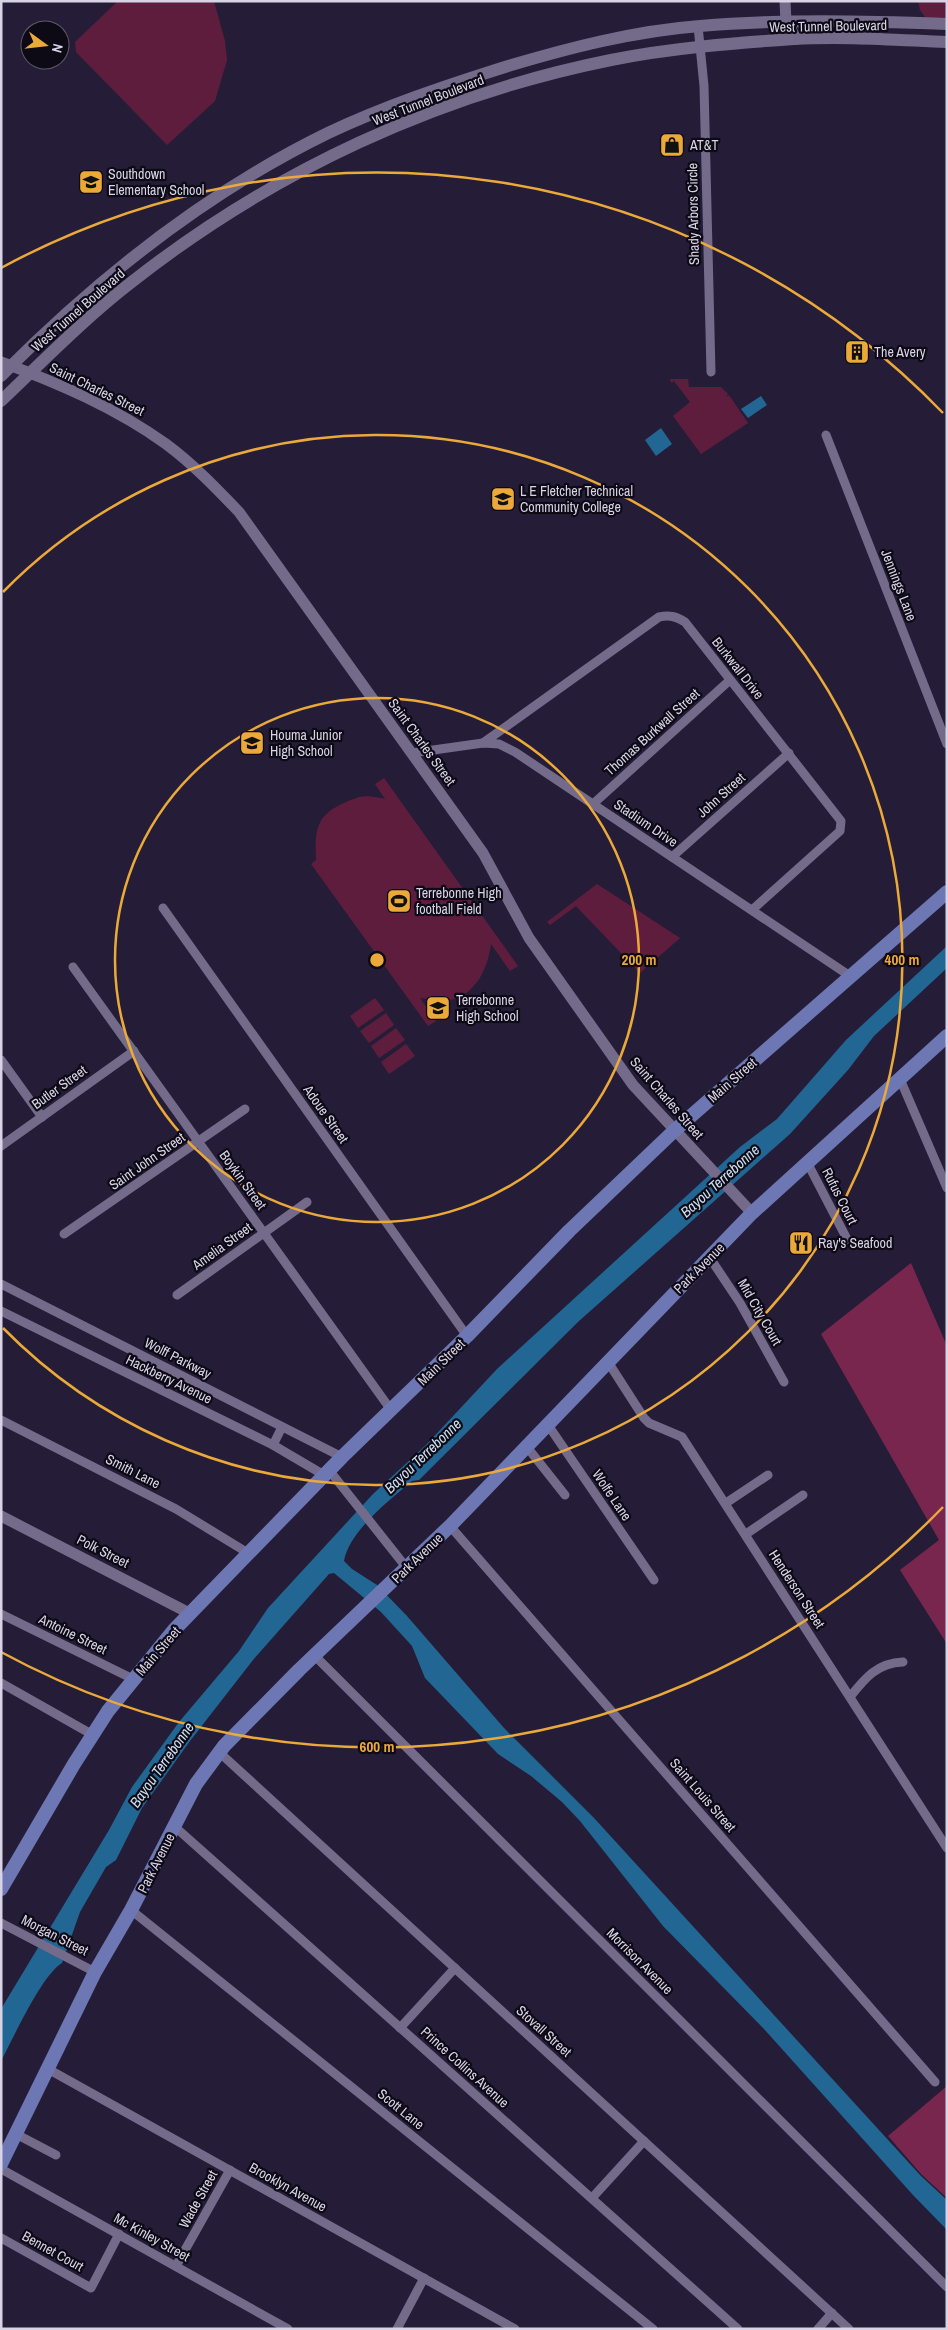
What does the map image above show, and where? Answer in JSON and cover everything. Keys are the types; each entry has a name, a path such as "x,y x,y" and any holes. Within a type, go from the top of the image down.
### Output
{"main road":[{"name":"West Tunnel Boulevard","path":"1,376 6,364 118,267 171,228 250,177 328,133 404,102 530,60 635,35 698,26 786,22 947,24"},
{"path":"933,41 941,32 947,30"},
{"name":"West Tunnel Boulevard","path":"1,402 94,313 189,239 250,200 355,144 431,112 533,80 612,60 700,47 797,39 947,42"},
{"name":"Main Street","path":"1,1889 93,1735 133,1679 248,1553 342,1457 467,1336 569,1231 675,1130 947,892"},
{"name":"Park Avenue","path":"1,2164 95,1972 131,1910 196,1784 220,1752 314,1655 362,1612 450,1526 752,1214 947,1036"}],"street":[{"path":"784,1 786,22 797,39"},
{"name":"Shady Arbors Circle","path":"698,26 704,83 711,372"},
{"name":"Saint Charles Street","path":"6,364 72,391 124,418 167,445 202,474 239,512 483,853 529,938 632,1086 752,1214"},
{"name":"Jennings Lane","path":"826,435 947,744"},
{"name":"Burkwall Drive","path":"483,743 659,618 666,615 679,618 685,622 841,821 840,831 752,910"},
{"name":"Thomas Burkwall Street","path":"593,804 730,680"},
{"name":"Stadium Drive","path":"412,753 483,743 498,744 515,752 850,976"},
{"name":"John Street","path":"672,857 788,753"},
{"name":"Adoue Street","path":"163,908 467,1336"},
{"name":"Boykin Street","path":"73,966 391,1410"},
{"name":"Butler Street","path":"1,1146 134,1051"},
{"path":"1,1060 42,1117"},
{"path":"900,1079 947,1188"},
{"name":"Saint John Street","path":"64,1234 245,1109"},
{"name":"Rufus Court","path":"808,1164 848,1241"},
{"name":"Amelia Street","path":"177,1295 307,1202"},
{"name":"Mid City Court","path":"710,1258 740,1303 784,1382"},
{"name":"Wolff Parkway","path":"1,1284 342,1457"},
{"name":"Hackberry Avenue","path":"1,1311 327,1472 355,1500 406,1567"},
{"name":"Henderson Street","path":"608,1362 644,1418 649,1423 682,1437 947,1848"},
{"name":"Smith Lane","path":"1,1420 176,1509 248,1553"},
{"name":"Wolfe Lane","path":"548,1425 654,1580"},
{"path":"273,1445 282,1427"},
{"path":"526,1447 565,1495"},
{"path":"726,1503 768,1475"},
{"path":"746,1534 803,1495"},
{"name":"Polk Street","path":"1,1516 191,1614"},
{"name":"Saint Louis Street","path":"450,1526 935,2082"},
{"name":"Antoine Street","path":"1,1614 133,1679"},
{"name":"Morrison Avenue","path":"314,1655 947,2287"},
{"path":"850,1697 865,1678 887,1663 903,1662"},
{"path":"1,1684 93,1735"},
{"name":"Stovall Street","path":"220,1752 849,2329"},
{"name":"Prince Collins Avenue","path":"174,1826 738,2329"},
{"name":"Scott Lane","path":"131,1910 653,2329"},
{"name":"Morgan Street","path":"1,1923 95,1972"},
{"path":"400,2028 455,1968"},
{"name":"Brooklyn Avenue","path":"48,2069 514,2329"},
{"path":"16,2134 56,2155"},
{"path":"592,2198 644,2141"},
{"name":"Mc Kinley Street","path":"1,2169 288,2329"},
{"name":"Wade Street","path":"176,2266 230,2170"},
{"name":"Bennet Court","path":"1,2238 91,2288 119,2234"},
{"path":"397,2329 424,2278"},
{"path":"818,2329 832,2313"}],"shaded area":[{"path":"118,1 214,1 225,41 227,60 215,101 167,145 76,52 75,42"},
{"path":"918,1 947,1 947,19 925,17 920,10"},
{"path":"670,379 688,379 689,387 721,387 728,394 726,397 729,395 748,423 701,454 673,416 690,402 674,381 671,383"},
{"path":"384,778 518,966 510,971 491,944 488,960 482,974 467,992 460,997 450,1000 420,998 436,1021 428,1026 311,864 316,860 316,841 319,825 327,813 344,803 364,796 385,799 375,784"},
{"path":"597,884 680,938 640,973 576,906 550,925 547,922"},
{"path":"375,998 384,1010 358,1028 350,1016"},
{"path":"386,1013 394,1025 369,1043 360,1031"},
{"path":"396,1028 405,1040 379,1058 371,1046"},
{"path":"406,1044 415,1056 389,1074 381,1062"},
{"path":"911,1263 947,1346 947,1644 900,1570 939,1540 821,1334"},
{"path":"947,2086 947,2198 922,2175 888,2136"}],"water":[{"path":"761,396 767,405 748,418 741,409"},
{"path":"661,428 672,444 656,456 645,440"},
{"name":"Bayou Terrebonne","path":"947,946 947,968 874,1036 848,1070 790,1134 579,1321 419,1480 412,1481 382,1507 354,1539 347,1550 344,1561 352,1569 377,1585 407,1616 504,1728 594,1818 921,2176 947,2200 947,2230 913,2195 764,2029 663,1926 580,1821 562,1802 531,1776 498,1754 425,1678 412,1646 381,1612 334,1573 329,1574 253,1660 190,1741 142,1808 116,1860 106,1867 80,1912 62,1963 45,1980 1,2061 1,2009 109,1830 132,1787 179,1722 239,1651 268,1608 373,1494 426,1445 497,1369 740,1147 777,1119 846,1040"}],"place":[{"name":"AT&T","path":"672,145"},
{"name":"Southdown Elementary School","path":"91,182"},
{"name":"The Avery","path":"857,352"},
{"name":"L E Fletcher Technical Community College","path":"503,499"},
{"name":"Houma Junior High School","path":"252,743"},
{"name":"Terrebonne High football Field","path":"399,901"},
{"name":"Terrebonne High School","path":"438,1008"},
{"name":"Ray's Seafood","path":"801,1243"}]}
